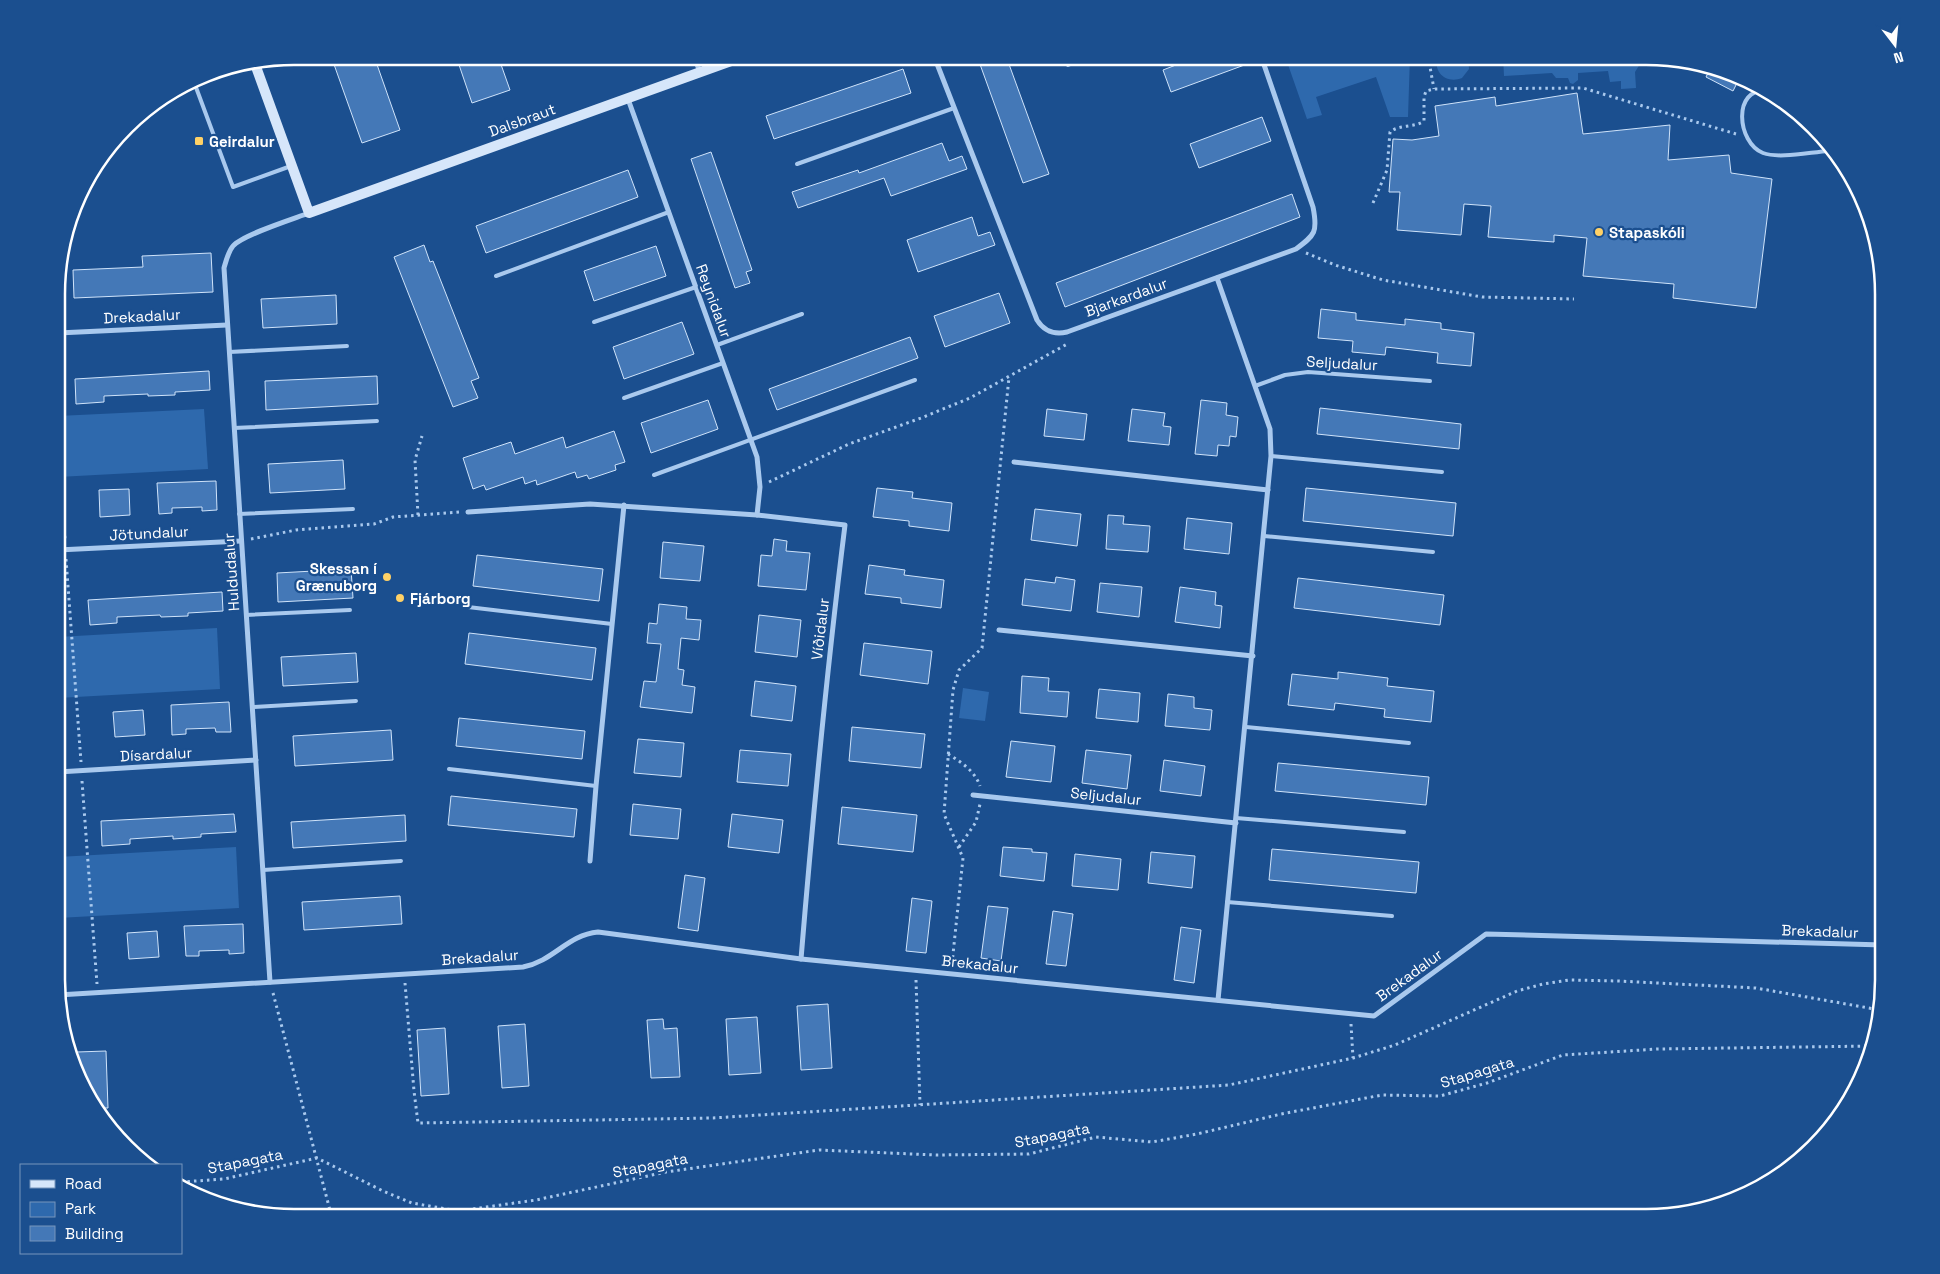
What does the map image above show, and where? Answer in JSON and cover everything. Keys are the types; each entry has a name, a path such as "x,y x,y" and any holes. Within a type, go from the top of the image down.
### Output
{"street":[{"path":"697,65 700,72"},
{"name":"Dalsbraut","path":"309,212 720,65"},
{"path":"937,65 1037,320 1049,332 1067,332"},
{"name":"Bjarkardalur","path":"1067,332 1296,249 1311,238 1316,224 1306,187 1264,65"},
{"path":"256,68 309,212"},
{"name":"Reynidalur","path":"628,98 757,457 760,487 758,515"},
{"name":"Huldudalur","path":"270,982 224,268 233,245 309,212"},
{"path":"1216,278 1270,429 1271,456 1218,1000"},
{"name":"Drekadalur","path":"65,333 227,325"},
{"path":"1014,462 1268,490"},
{"name":"Víðidalur","path":"468,512 590,504 624,505 758,515 845,525 818,762 801,959"},
{"path":"590,861 624,505"},
{"name":"Jötundalur","path":"65,550 241,541"},
{"path":"999,630 1253,656"},
{"name":"Dísardalur","path":"65,772 256,760"},
{"name":"Seljudalur","path":"973,795 1236,821"},
{"name":"Brekadalur","path":"65,994 522,967 534,965 546,959 585,933 598,932 801,959 1374,1016 1486,934 1875,945"}],"lane":[{"path":"196,87 233,187 292,165"},
{"path":"1754,93 1750,94 1742,106 1746,137 1758,150 1770,155 1825,151"},
{"path":"797,164 954,108"},
{"path":"496,276 669,212"},
{"path":"594,322 696,287"},
{"path":"717,345 802,314"},
{"path":"228,352 347,346"},
{"path":"624,398 724,363"},
{"name":"Seljudalur","path":"1255,386 1285,375 1308,372 1430,381"},
{"path":"654,475 915,380"},
{"path":"234,428 377,421"},
{"path":"1271,456 1442,472"},
{"path":"239,514 353,508"},
{"path":"1264,536 1433,552"},
{"path":"468,607 612,624"},
{"path":"246,616 350,610"},
{"path":"252,707 356,701"},
{"path":"1246,727 1408,743"},
{"path":"449,769 596,786"},
{"name":"Seljudalur","path":"1236,821 1404,832"},
{"path":"263,870 401,861"},
{"path":"1228,902 1392,916"}],"path":[{"path":"1430,65 1434,89"},
{"path":"1373,203 1386,170 1390,132 1424,121 1424,96 1426,92 1434,89 1583,88 1746,137"},
{"path":"1296,249 1335,265 1383,280 1482,297 1574,299"},
{"path":"760,487 849,444 970,398 1072,342 1067,332"},
{"path":"951,974 963,858 944,814 952,690 960,670 982,648 1009,377"},
{"path":"418,515 416,460 422,436"},
{"path":"241,541 296,530 374,524 393,518 418,515 468,512"},
{"path":"65,550 97,992"},
{"path":"916,970 920,1105"},
{"path":"404,975 418,1123 713,1118 1229,1085 1353,1058 1395,1044 1517,991 1569,980 1756,988 1873,1009"},
{"path":"270,982 330,1209"},
{"path":"1351,1014 1353,1058"},
{"name":"Stapagata","path":"472,1209 536,1200 666,1172 818,1150 936,1156 1029,1154 1096,1137 1152,1142 1197,1134 1281,1114 1382,1096 1440,1096 1487,1083 1563,1056 1658,1049 1865,1046"},
{"name":"Stapagata","path":"186,1182 224,1179 317,1158 383,1191 412,1203 446,1209"}],"green space":[{"path":"1288,65 1410,65 1408,117 1390,117 1376,77 1316,97 1322,115 1307,119"},
{"path":"1437,65 1469,65 1469,69 1462,78 1451,79 1442,76"},
{"path":"1503,65 1639,65 1635,72 1636,88 1621,89 1621,81 1610,82 1608,71 1578,73 1578,80 1573,84 1570,83 1568,78 1556,78 1552,73 1504,76"},
{"path":"204,409 208,469 65,477 65,416"},
{"path":"217,628 220,689 65,698 65,637"},
{"path":"963,688 989,692 985,721 959,718"},
{"path":"236,847 239,908 65,918 65,857"}],"building":[{"path":"334,65 377,65 400,130 362,143"},
{"path":"459,65 501,65 510,90 472,103"},
{"path":"980,65 1009,65 1049,174 1023,183"},
{"path":"1176,65 1244,65 1171,92 1163,70"},
{"path":"903,69 911,93 774,139 766,116"},
{"path":"1708,74 1737,83 1733,91 1706,77"},
{"path":"1577,93 1583,134 1670,125 1668,160 1729,155 1731,173 1772,179 1756,308 1673,298 1674,284 1583,276 1587,238 1554,235 1554,242 1488,237 1491,206 1464,204 1461,235 1397,230 1400,192 1389,192 1393,139 1412,140 1439,136 1435,106 1495,97 1496,106"},
{"path":"1262,117 1271,141 1199,168 1190,144"},
{"path":"942,143 949,161 962,156 967,169 891,196 884,178 798,208 792,192 858,170 859,173"},
{"path":"711,152 752,270 746,272 750,283 735,288 691,159"},
{"path":"628,170 638,197 486,253 476,226"},
{"path":"1292,194 1300,217 1065,307 1056,283"},
{"path":"972,217 978,236 990,232 995,245 918,272 907,240"},
{"path":"424,245 430,262 433,261 479,378 471,381 478,398 453,407 394,257"},
{"path":"656,246 666,276 594,301 584,271"},
{"path":"211,253 213,292 74,298 73,270 143,267 142,256"},
{"path":"999,293 1010,323 945,347 934,316"},
{"path":"336,295 337,324 263,328 261,299"},
{"path":"1321,309 1356,313 1356,320 1405,325 1405,319 1441,323 1441,329 1474,333 1471,366 1437,363 1438,353 1386,347 1385,355 1352,352 1353,341 1318,338"},
{"path":"682,322 694,354 624,379 613,347"},
{"path":"910,337 918,358 777,410 769,389"},
{"path":"209,371 210,390 175,392 175,395 104,396 104,402 76,404 75,379"},
{"path":"377,376 378,404 266,410 265,381"},
{"path":"708,400 718,429 651,453 641,423"},
{"path":"1201,400 1227,403 1226,415 1238,417 1236,437 1230,436 1229,446 1218,445 1217,456 1195,454"},
{"path":"1320,408 1461,424 1459,449 1317,434"},
{"path":"1047,409 1087,414 1084,440 1044,436"},
{"path":"1132,409 1165,413 1163,426 1171,427 1169,445 1128,441"},
{"path":"614,431 625,462 615,465 616,470 589,479 587,475 577,478 575,472 537,485 536,480 525,484 523,477 486,490 484,485 473,489 463,458 511,442 515,454 563,437 566,448"},
{"path":"343,460 345,489 270,493 268,464"},
{"path":"216,481 217,510 202,511 202,507 172,508 172,513 159,514 157,483"},
{"path":"877,488 913,492 912,498 952,503 949,531 909,526 909,521 873,517"},
{"path":"1306,488 1456,503 1453,536 1303,521"},
{"path":"129,489 130,515 100,517 99,490"},
{"path":"1035,509 1081,514 1077,546 1031,540"},
{"path":"1108,515 1124,516 1123,524 1150,526 1148,552 1106,549"},
{"path":"1187,518 1232,523 1229,554 1184,549"},
{"path":"774,539 787,541 786,551 810,553 806,590 758,586 761,555 772,556"},
{"path":"663,542 704,546 700,581 660,578"},
{"path":"477,555 603,569 599,601 473,586"},
{"path":"869,565 905,570 904,575 944,580 941,608 901,603 901,598 865,594"},
{"path":"351,569 353,598 278,602 277,573"},
{"path":"1056,577 1075,580 1071,611 1022,605 1025,579 1055,583"},
{"path":"1298,578 1444,595 1440,625 1294,608"},
{"path":"1100,583 1142,587 1139,617 1097,612"},
{"path":"1180,587 1216,592 1215,605 1222,606 1220,628 1175,622"},
{"path":"222,592 223,611 188,613 188,616 117,617 117,623 90,625 88,600"},
{"path":"659,604 687,607 686,619 701,620 699,640 681,638 678,669 684,670 682,685 695,687 692,713 640,707 644,681 656,682 661,644 647,643 649,623 657,624"},
{"path":"759,615 801,620 797,657 755,652"},
{"path":"469,633 596,648 592,680 465,664"},
{"path":"864,643 932,651 928,684 860,675"},
{"path":"356,653 358,682 283,686 281,657"},
{"path":"1338,672 1388,678 1387,686 1434,691 1431,722 1384,717 1385,709 1335,703 1334,710 1288,705 1292,674 1338,679"},
{"path":"1022,676 1049,678 1048,691 1069,692 1067,717 1020,713"},
{"path":"755,681 796,686 792,721 751,716"},
{"path":"1099,689 1140,693 1138,722 1096,718"},
{"path":"1168,694 1194,697 1194,708 1212,710 1210,730 1165,726"},
{"path":"229,702 231,732 216,732 215,728 186,729 186,734 172,735 171,705"},
{"path":"143,710 145,735 115,737 113,712"},
{"path":"459,718 585,731 582,759 456,746"},
{"path":"852,727 925,734 921,768 849,761"},
{"path":"391,730 393,760 295,766 293,736"},
{"path":"638,739 684,743 681,777 634,773"},
{"path":"1011,741 1055,746 1051,782 1006,777"},
{"path":"740,750 791,754 788,786 737,782"},
{"path":"1086,750 1131,755 1127,789 1082,783"},
{"path":"1164,760 1205,766 1201,796 1160,791"},
{"path":"1278,763 1429,777 1426,805 1275,791"},
{"path":"451,796 577,809 574,837 448,825"},
{"path":"633,804 681,809 678,839 630,835"},
{"path":"842,807 917,815 913,852 838,844"},
{"path":"234,814 236,832 201,834 201,837 173,839 173,836 130,839 130,844 102,846 101,821"},
{"path":"732,814 783,820 779,853 728,847"},
{"path":"405,815 406,841 293,848 291,822"},
{"path":"1003,847 1032,849 1032,852 1047,853 1044,881 1000,876"},
{"path":"1272,849 1419,862 1416,893 1269,880"},
{"path":"1151,852 1195,856 1192,888 1148,883"},
{"path":"1075,854 1121,859 1118,890 1072,886"},
{"path":"685,875 705,878 698,931 678,928"},
{"path":"400,896 402,924 304,930 302,902"},
{"path":"912,898 932,901 926,953 906,951"},
{"path":"988,906 1008,908 1001,961 981,958"},
{"path":"1053,911 1073,914 1066,966 1046,964"},
{"path":"243,924 244,953 229,954 229,950 199,951 199,956 186,956 184,926"},
{"path":"1181,927 1201,930 1194,983 1174,980"},
{"path":"157,931 159,957 129,959 127,933"},
{"path":"828,1004 832,1068 801,1070 797,1006"},
{"path":"757,1017 761,1073 729,1075 726,1019"},
{"path":"663,1019 664,1029 677,1028 680,1077 651,1078 647,1020"},
{"path":"525,1024 529,1086 502,1088 498,1026"},
{"path":"445,1028 449,1094 421,1096 417,1030"},
{"path":"106,1051 108,1108 105,1108 96,1095 82,1068 77,1052"}],"place":[{"name":"Geirdalur","path":"199,141"},
{"name":"Stapaskóli","path":"1599,232"},
{"name":"Skessan í Grænuborg","path":"387,577"},
{"name":"Fjárborg","path":"400,598"}]}
